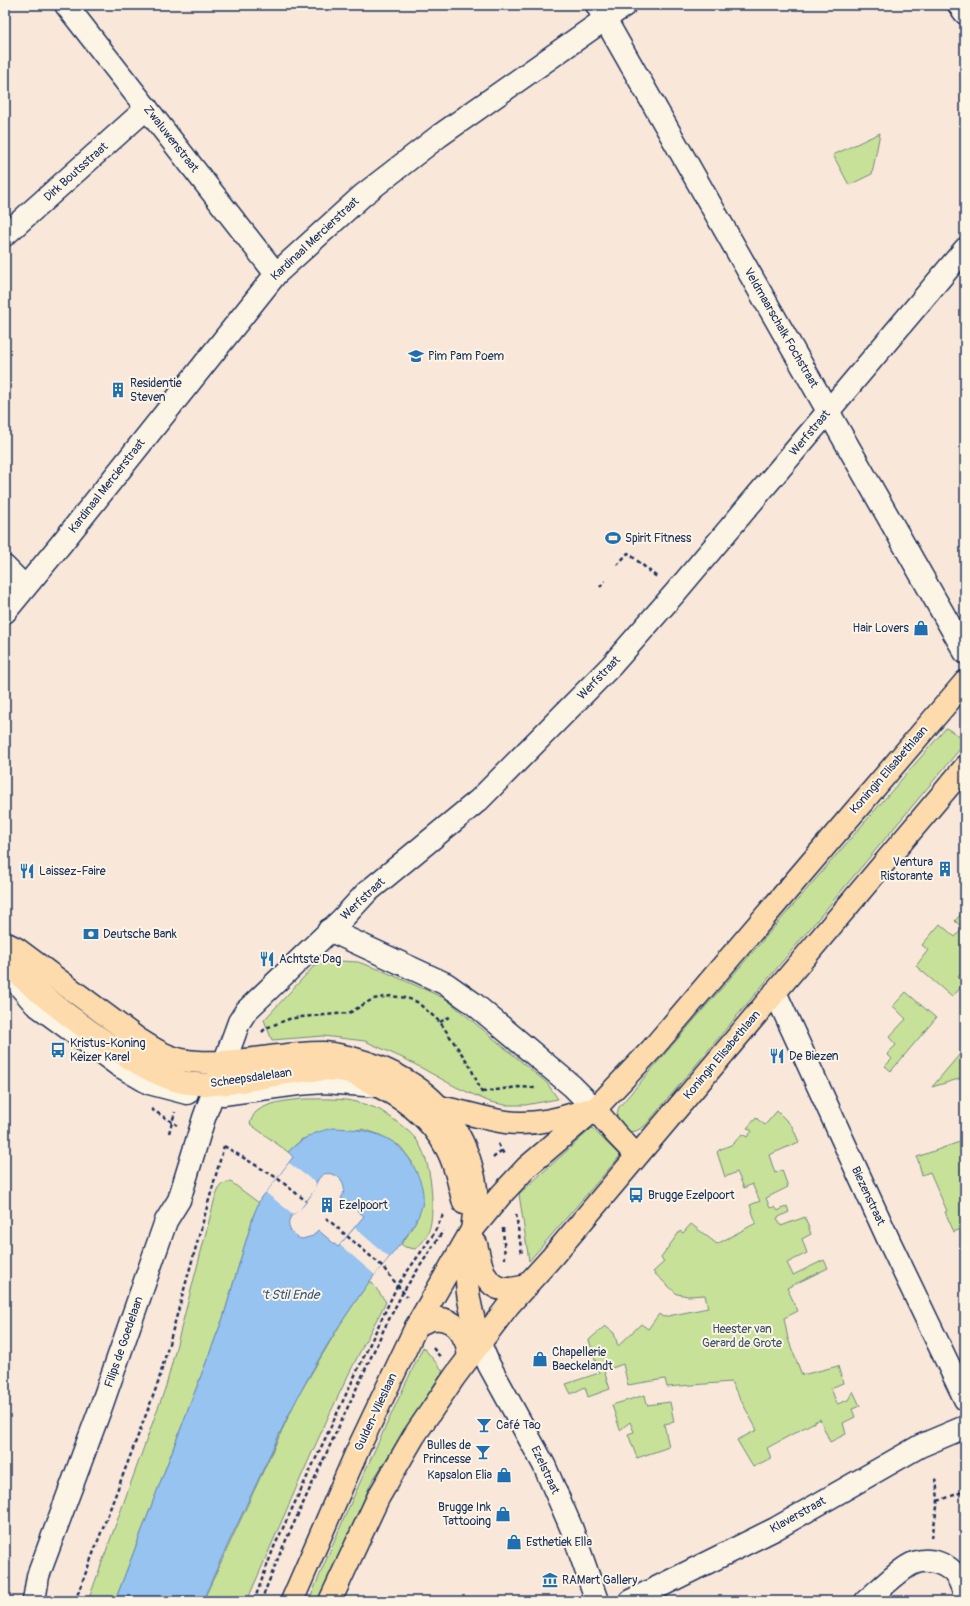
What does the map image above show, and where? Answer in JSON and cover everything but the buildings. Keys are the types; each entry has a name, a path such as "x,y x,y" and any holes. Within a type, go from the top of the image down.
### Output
{"main road":[{"name":"Koningin Elisabethlaan","path":"472,1230 500,1196 527,1167 595,1109 652,1048 965,682"},
{"name":"Koningin Elisabethlaan","path":"475,1351 508,1306 527,1286 965,767"},
{"name":"Scheepsdalelaan","path":"5,944 17,949 138,1040 156,1050 180,1060 202,1062 225,1061 298,1054 326,1053 357,1059 383,1068 408,1080 425,1092 440,1107 453,1125 463,1143 470,1161 476,1192 467,1279 475,1351"},
{"name":"Scheepsdalelaan","path":"5,962 32,988 81,1026 150,1071 178,1081 199,1084 215,1090 295,1072 321,1070 348,1072 402,1098 420,1113 435,1129 448,1149 459,1181 455,1206 472,1230 483,1272 490,1281 500,1288 507,1289 527,1286"},
{"path":"440,1107 508,1122 532,1122 557,1119 595,1109 636,1155"},
{"name":"Gulden-Vlieslaan","path":"292,1601 359,1447 416,1327 472,1230"},
{"path":"330,1601 378,1498 414,1436 455,1376 475,1351 466,1341 459,1329 450,1321 439,1318 425,1321 416,1327"}],"street":[{"name":"Zwaluwenstraat","path":"66,5 276,274"},
{"name":"Kardinaal Mercierstraat","path":"5,612 276,274 363,195 439,136 601,13 625,5"},
{"path":"959,5 965,13"},
{"name":"Veldmaarschalk Fochstraat","path":"601,13 965,652"},
{"name":"Dirk Boutsstraat","path":"5,235 147,108"},
{"name":"Werfstraat","path":"215,1090 239,1022 246,1011 342,919 366,893 479,800 611,666 675,593 965,249"},
{"path":"5,566 24,587"},
{"path":"329,930 446,984 479,1008 572,1086 595,1109"},
{"path":"5,969 35,1004 123,1068 149,1083 196,1095 215,1090"},
{"name":"Biezenstraat","path":"775,992 890,1243 965,1399"},
{"name":"Filips de Goedelaan","path":"34,1601 38,1576 101,1407 166,1221 179,1200 215,1090"},
{"name":"Ezelstraat","path":"475,1351 489,1365 544,1465 571,1528 598,1601"},
{"name":"Klaverstraat","path":"630,1601 775,1529 920,1446 965,1427"},
{"path":"866,1601 914,1563 928,1561 941,1563 951,1570 958,1578 965,1595"}],"path":[{"path":"617,564 628,553 675,593"},
{"path":"600,587 605,581"},
{"path":"257,1037 266,1028 289,1019 349,1013 373,999 391,996 407,998 417,1002 440,1022 470,1066 482,1096"},
{"path":"481,1092 518,1087 541,1088"},
{"path":"169,1133 175,1111"},
{"path":"199,1137 224,1146 277,1178 306,1201"},
{"path":"75,1601 158,1383 224,1146"},
{"path":"254,1601 274,1547 398,1286 433,1234 455,1206"},
{"path":"515,1209 523,1260"},
{"path":"261,1601 281,1551 403,1292 382,1266 326,1218"},
{"path":"503,1222 506,1265"},
{"path":"429,1344 443,1361"},
{"path":"928,1561 938,1501 936,1477"},
{"path":"938,1501 965,1491"}],"green space":[{"path":"880,133 872,174 849,185 833,155"},
{"path":"946,728 965,739 965,743 645,1126 636,1131 628,1132 618,1121 617,1115 619,1107"},
{"path":"965,909 965,969 958,977 965,983 952,997 916,966 928,950 922,945 940,924 955,937 963,928 955,921"},
{"path":"340,961 358,962 381,970 446,999 547,1083 558,1099 525,1105 505,1105 490,1102 456,1087 407,1060 365,1041 323,1036 272,1040 264,1020 315,965"},
{"path":"906,992 936,1018 891,1071 885,1066 892,1059 887,1054 896,1045 889,1037 906,1019 893,1006"},
{"path":"965,1048 965,1077 932,1087"},
{"path":"305,1099 344,1100 357,1102 372,1107 380,1110 393,1119 416,1139 424,1153 428,1170 431,1187 432,1217 430,1229 415,1249 405,1247 401,1244 408,1235 412,1162 400,1146 378,1134 362,1129 302,1139 288,1152 250,1124 256,1112 267,1106 286,1101"},
{"name":"Heester van Gerard de Grote","path":"777,1111 792,1126 799,1142 769,1155 775,1173 782,1170 788,1187 766,1198 770,1208 775,1207 778,1211 787,1206 789,1212 777,1218 781,1226 805,1217 811,1234 802,1239 807,1253 787,1263 793,1275 824,1260 828,1268 787,1288 798,1311 784,1318 788,1339 802,1375 838,1366 843,1383 831,1388 837,1404 848,1400 853,1391 860,1406 852,1409 855,1417 843,1423 846,1434 830,1442 820,1419 767,1448 771,1458 753,1467 737,1440 757,1430 731,1382 667,1387 665,1379 628,1385 623,1364 604,1371 610,1389 588,1397 585,1387 571,1394 566,1384 599,1373 589,1340 605,1326 614,1333 618,1346 641,1324 648,1329 659,1314 663,1317 708,1308 705,1295 688,1296 677,1294 653,1272 664,1262 661,1257 680,1231 683,1233 691,1224 717,1244 756,1223 750,1205 760,1201 752,1184 744,1188 737,1172 725,1177 717,1152 733,1144 742,1134 747,1137 752,1131 747,1128 756,1118 765,1125"},
{"path":"592,1128 620,1156 529,1261 519,1194"},
{"path":"965,1140 965,1227 954,1232 945,1212 947,1211 930,1172 922,1175 917,1157"},
{"path":"231,1182 259,1203 254,1214 223,1318 115,1601 88,1601 166,1386 215,1198 221,1184"},
{"path":"370,1280 386,1302 330,1413 247,1601 203,1601 297,1398 341,1323"},
{"path":"423,1347 443,1371 371,1483 321,1601 309,1601 364,1473"},
{"path":"645,1395 647,1405 670,1402 674,1422 664,1424 669,1447 637,1458 628,1434 634,1432 630,1422 620,1430 612,1405"}],"water":[{"name":"'t Stil Ende","path":"332,1128 370,1132 391,1141 400,1148 408,1157 417,1173 421,1185 423,1201 420,1212 409,1233 370,1281 350,1309 313,1368 282,1428 223,1554 203,1601 115,1601 223,1318 254,1214 261,1197 266,1193 293,1157 288,1152 313,1134","holes":["324,1174 334,1175 341,1180 344,1188 341,1198 364,1216 338,1247 318,1230 313,1236 302,1239 295,1236 290,1230 289,1226 292,1215 305,1203 313,1192 319,1178"]}],"pier":[{"path":"289,1163 316,1183 315,1189 299,1211 293,1214 266,1193"},
{"path":"355,1228 389,1257 375,1275 340,1245"}],"place":[{"name":"Pim Pam Poem","path":"416,356"},
{"name":"Residentie Steven","path":"118,390"},
{"name":"Spirit Fitness","path":"613,538"},
{"name":"Hair Lovers","path":"921,628"},
{"name":"Ventura Ristorante","path":"945,869"},
{"name":"Laissez-Faire","path":"27,871"},
{"name":"Deutsche Bank","path":"91,934"},
{"name":"Achtste Dag","path":"267,959"},
{"name":"Kristus-Koning Keizer Karel","path":"58,1050"},
{"name":"De Biezen","path":"777,1056"},
{"name":"Brugge Ezelpoort","path":"636,1195"},
{"name":"Ezelpoort","path":"327,1205"},
{"name":"Chapellerie Baeckelandt","path":"540,1359"},
{"name":"Café Tao","path":"484,1425"},
{"name":"Bulles de Princesse","path":"483,1452"},
{"name":"Kapsalon Elia","path":"504,1475"},
{"name":"Brugge Ink Tattooing","path":"503,1514"},
{"name":"Esthetiek Ella","path":"514,1542"},
{"name":"RAMart Gallery","path":"550,1580"}]}
